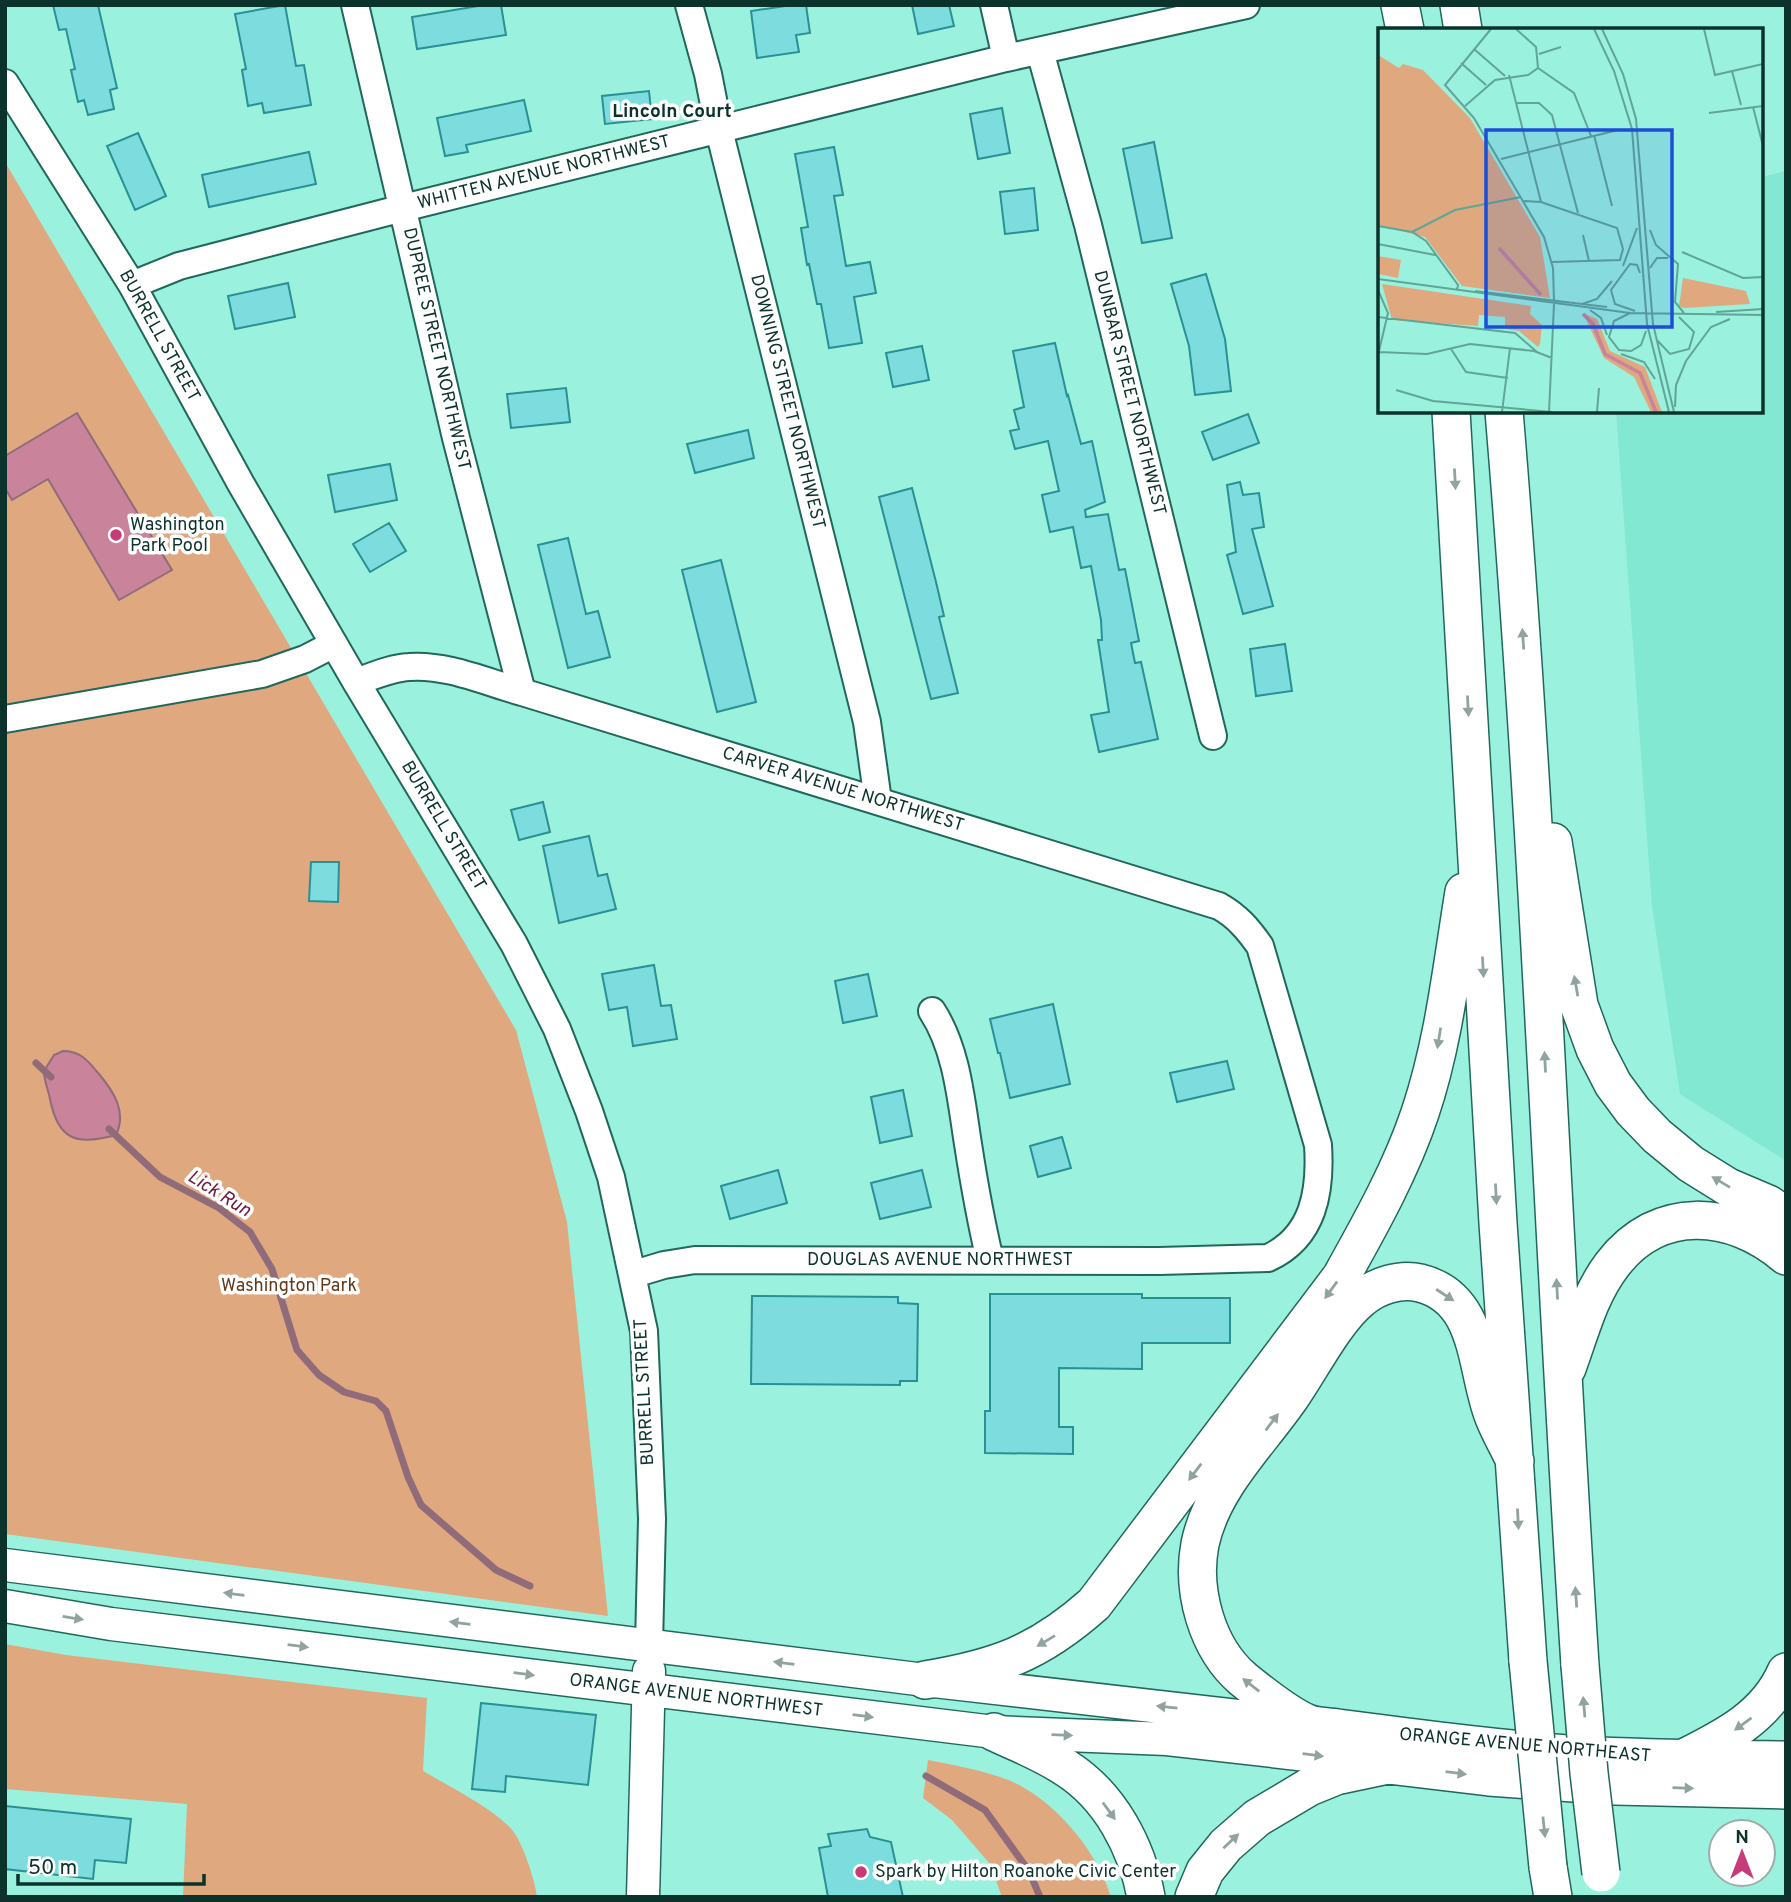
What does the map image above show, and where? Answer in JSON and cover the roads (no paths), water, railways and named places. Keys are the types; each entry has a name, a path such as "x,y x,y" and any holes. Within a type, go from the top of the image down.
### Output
{"highway":[{"path":"1400,5 1405,28"},
{"path":"1459,5 1463,28"},
{"path":"1451,413 1498,1223 1528,1661 1550,1885"},
{"path":"1504,413 1526,695 1562,1382 1580,1665 1589,1773 1603,1885"},
{"path":"1526,695 1566,915 1579,1005 1595,1049 1613,1084 1633,1111 1657,1136 1700,1170 1786,1216"},
{"path":"925,1680 969,1672 1010,1660 1044,1644 1070,1626 1094,1604 1341,1277 1367,1231 1420,1114 1435,1059 1475,825"},
{"path":"1562,1382 1597,1288 1625,1249 1645,1234 1669,1224 1693,1221 1723,1222 1767,1240 1786,1256"},
{"path":"1308,1724 1250,1684 1224,1658 1211,1634 1200,1602 1200,1544 1227,1482 1289,1399 1349,1309 1381,1286 1398,1282 1418,1282 1455,1301 1473,1334 1493,1416 1515,1461"},
{"path":"1682,1759 1717,1741 1759,1712 1773,1696 1786,1672"},
{"name":"ORANGE AVENUE NORTHEAST","path":"1308,1724 1580,1755 1786,1760"},
{"path":"994,1732 1041,1753 1067,1768 1090,1787 1127,1837 1142,1876 1146,1897"},
{"name":"ORANGE AVENUE NORTHEAST","path":"1194,1897 1205,1871 1226,1845 1257,1818 1309,1787 1336,1776 1388,1765 1489,1777 1615,1786 1786,1790"}],"main road":[{"path":"5,1565 925,1680 1308,1724"},
{"name":"ORANGE AVENUE NORTHWEST","path":"5,1606 111,1623 994,1732 1167,1739 1388,1765"},
{"path":"643,1897 649,1645"}],"street":[{"name":"DUPREE STREET NORTHWEST","path":"355,5 456,438 522,692"},
{"name":"DOWNING STREET NORTHWEST","path":"690,5 867,722 878,801"},
{"path":"993,5 1006,58"},
{"name":"WHITTEN AVENUE NORTHWEST","path":"132,285 179,266 403,208 1006,58 1246,5"},
{"name":"DUNBAR STREET NORTHWEST","path":"1040,51 1087,225 1213,736"},
{"name":"BURRELL STREET","path":"5,83 132,285 241,484 356,682 514,944 557,1029 589,1111 611,1178 634,1274 644,1331 652,1518 649,1645"},
{"path":"5,719 262,674 305,659 334,644"},
{"name":"CARVER AVENUE NORTHWEST","path":"356,682 389,670 410,667 436,668 1219,906 1231,913 1247,928 1260,946 1313,1123 1320,1174 1313,1210 1301,1230 1283,1251 1268,1258 1247,1259"},
{"path":"932,1011 948,1044 979,1215 990,1260"},
{"name":"DOUGLAS AVENUE NORTHWEST","path":"634,1274 695,1260 1247,1259"}],"waterway":[{"name":"Lick Run","path":"36,1063 51,1077"},
{"name":"Lick Run","path":"109,1129 160,1177 219,1208 250,1232 272,1269 297,1350 319,1375 344,1392 376,1401 386,1411 408,1477 421,1505 496,1570 530,1586"},
{"name":"Lick Run","path":"926,1776 985,1810 1029,1871 1040,1897"}],"place":[{"name":"Washington Park Pool","path":"116,535"},
{"name":"Spark by Hilton Roanoke Civic Center","path":"861,1872"}],"district":[{"name":"Lincoln Court","path":"672,112"}],"park label":[{"name":"Washington Park","path":"289,1286"}]}
